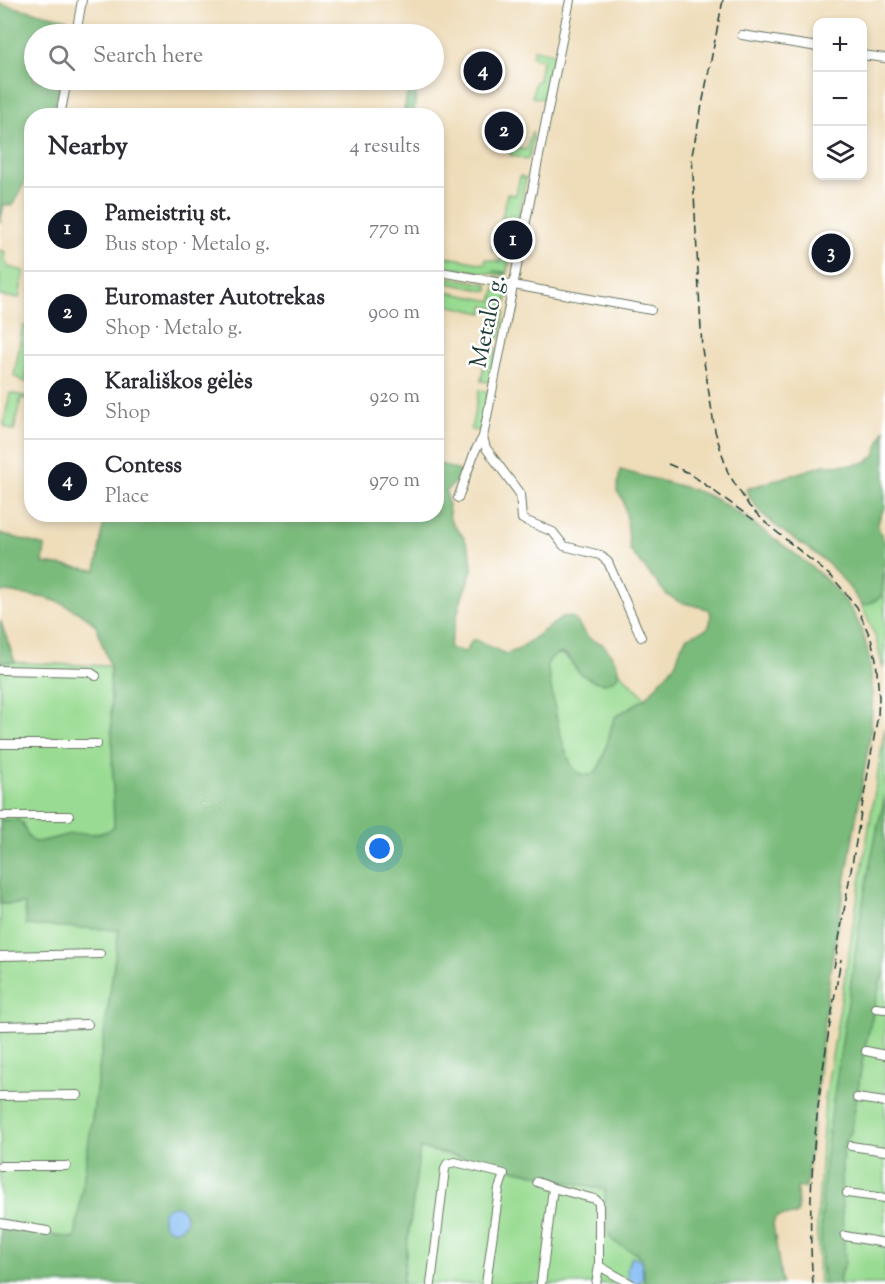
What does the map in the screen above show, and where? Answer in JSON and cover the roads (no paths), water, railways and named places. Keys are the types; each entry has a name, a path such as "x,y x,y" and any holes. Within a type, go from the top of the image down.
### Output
{"street":[{"path":"78,24 82,0"},
{"name":"Metalo g.","path":"458,498 475,451 483,437 570,0"},
{"path":"742,34 813,46"},
{"path":"867,56 885,58"},
{"path":"62,108 65,90"},
{"path":"444,272 651,310"},
{"path":"483,437 486,448 520,494 522,519 526,523 553,532 564,546 600,555 608,562 641,637"},
{"path":"0,670 90,672 96,676"},
{"path":"0,744 97,744"},
{"path":"0,816 69,816"},
{"path":"0,956 100,954"},
{"path":"876,1008 885,1010"},
{"path":"0,1026 88,1024"},
{"path":"866,1052 885,1055"},
{"path":"0,1096 78,1095"},
{"path":"857,1098 885,1102"},
{"path":"851,1146 885,1151"},
{"path":"431,1284 445,1169 447,1164 455,1162 504,1174 499,1189 486,1284"},
{"path":"0,1166 66,1166"},
{"path":"537,1182 598,1200 599,1266 596,1284"},
{"path":"541,1284 553,1188"},
{"path":"847,1193 885,1198"},
{"path":"0,1222 47,1231"},
{"path":"845,1236 885,1243"},
{"path":"599,1266 631,1284"}],"water":[{"path":"174,1206 182,1210 186,1218 182,1226 174,1230 166,1226 162,1218 166,1210"},
{"path":"632,1257 639,1258 642,1263 643,1279 637,1284 630,1281 628,1274 628,1264"}],"railway":[{"path":"723,0 692,155 702,349 715,431 728,473 749,506 767,524 833,578 857,607 871,639 876,659 878,715 834,968"},
{"path":"668,464 689,473 754,520"},
{"path":"813,1284 811,1201 816,1121 841,959"}],"place":[{"name":"Contess","path":"483,71"},
{"name":"Euromaster Autotrekas","path":"504,131"},
{"name":"Pameistrių st.","path":"513,240"},
{"name":"Karališkos gėlės","path":"831,253"}]}
